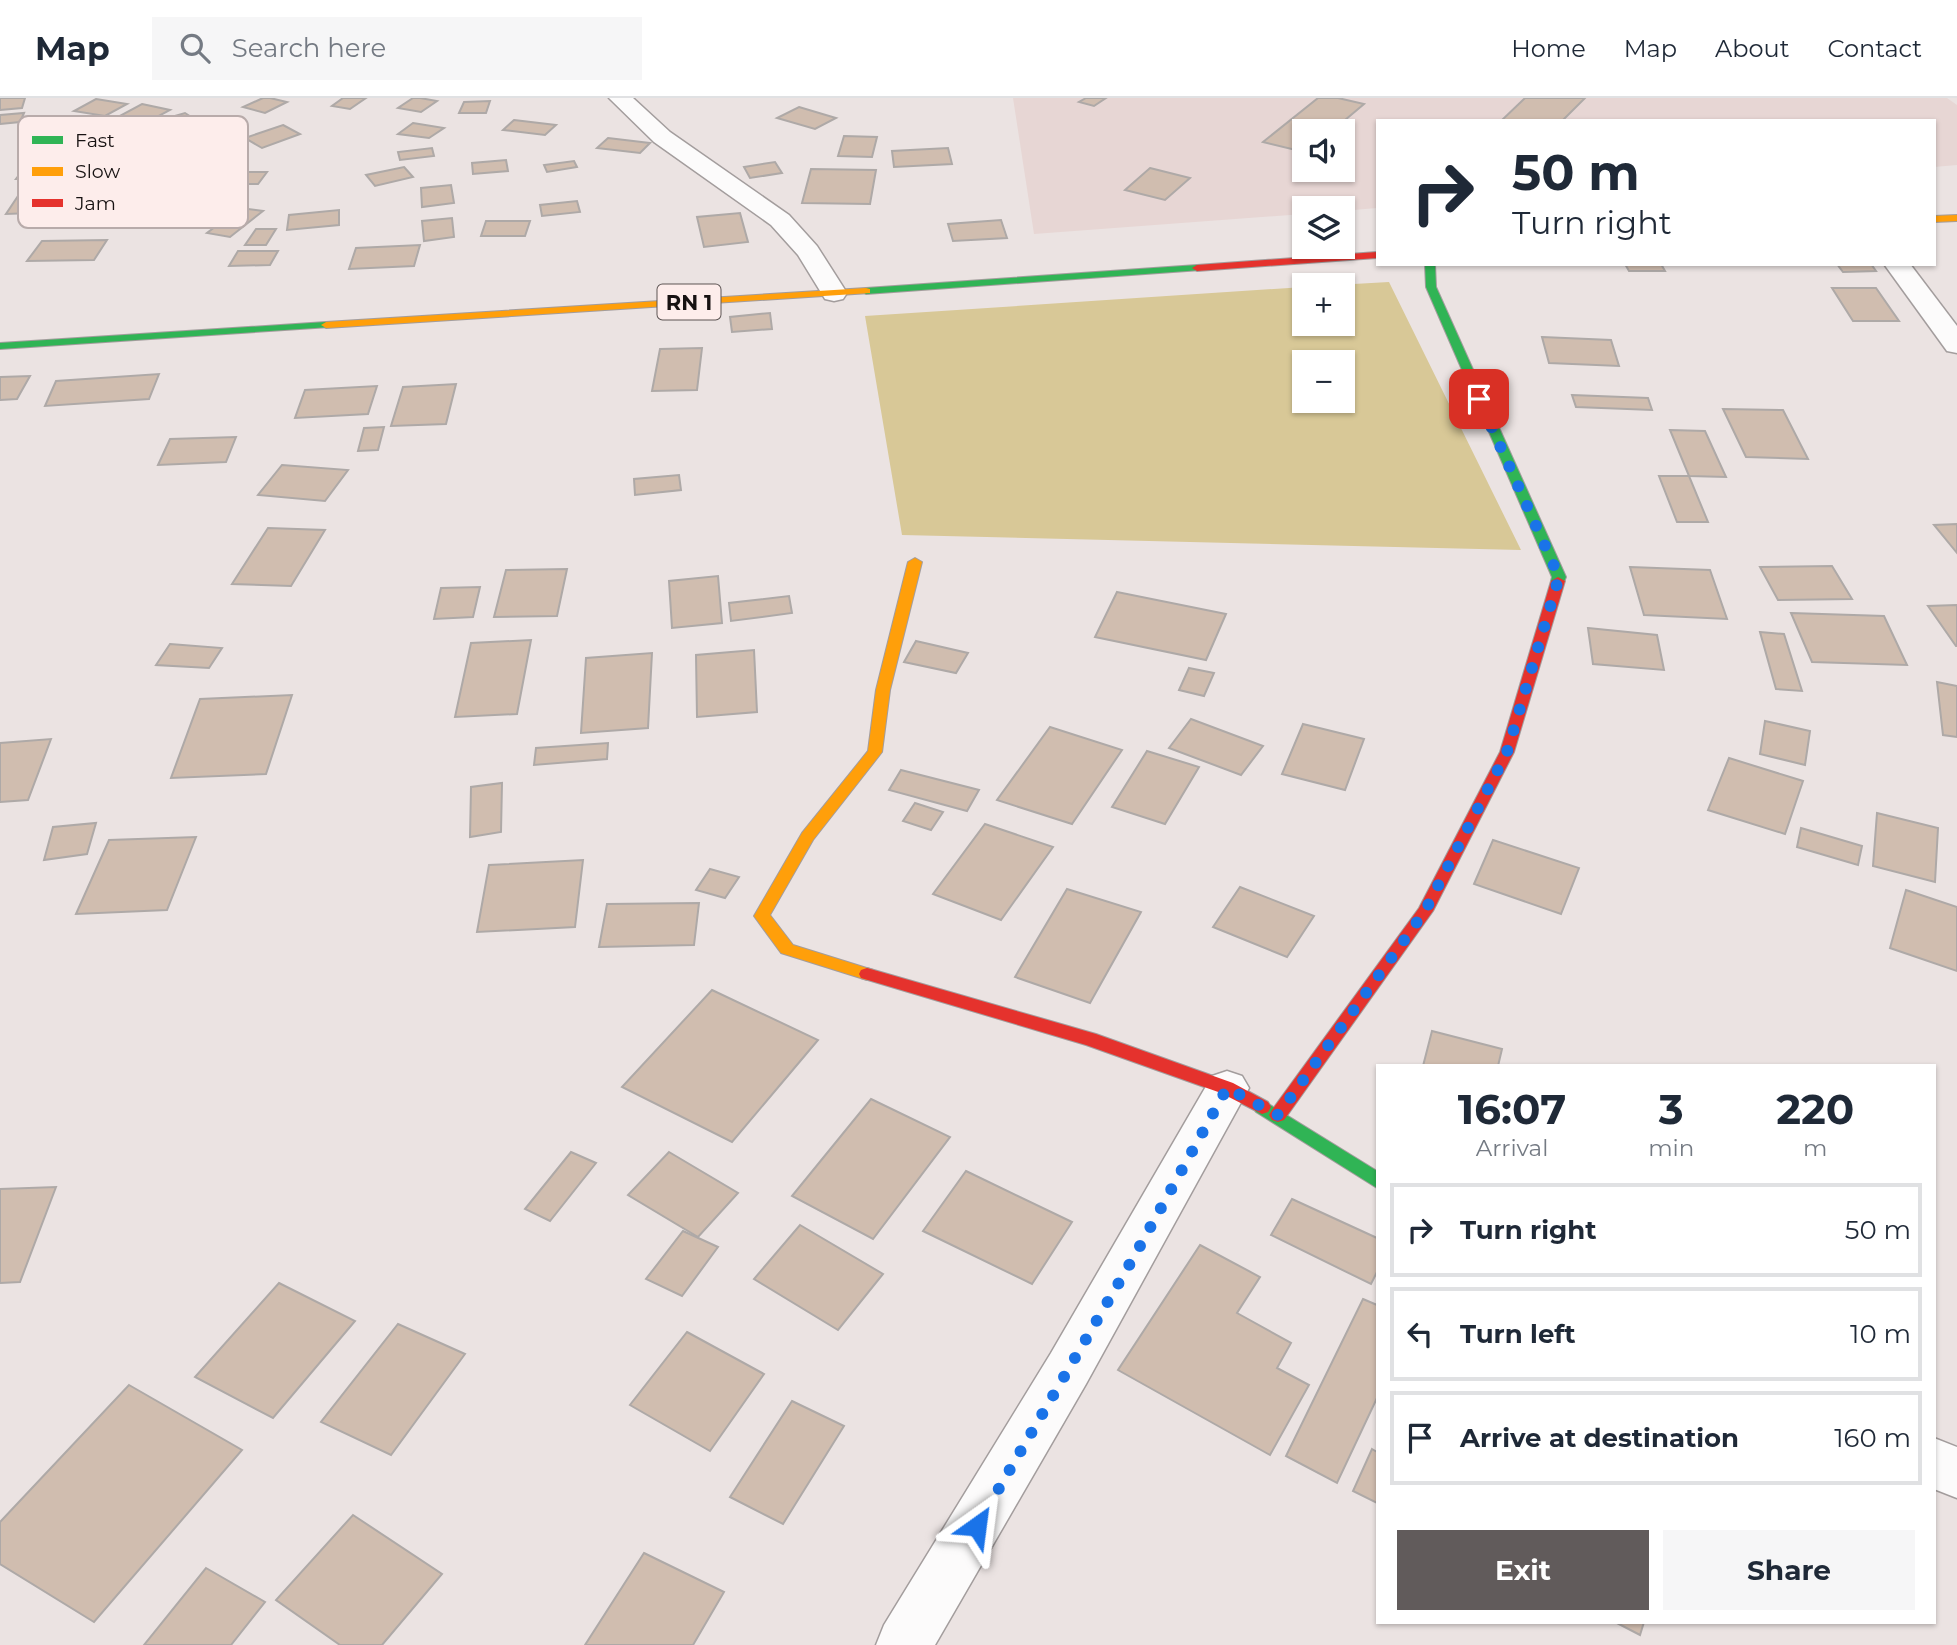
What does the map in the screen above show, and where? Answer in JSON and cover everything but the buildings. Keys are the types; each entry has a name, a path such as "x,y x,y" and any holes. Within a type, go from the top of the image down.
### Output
{"street":[{"path":"620,98 662,137 780,220 808,251 834,293"},
{"path":"1936,219 1957,218"},
{"name":"RN 1","path":"0,346 834,293 1376,255"},
{"path":"1278,1115 1425,911 1507,752 1559,577 1430,287 1430,266"},
{"path":"1898,266 1957,345"},
{"path":"915,562 883,690 875,752 807,837 762,916 787,949 970,1006 1090,1039 1227,1088 1278,1115 1376,1179"},
{"path":"904,1645 1034,1431 1227,1088"},
{"path":"1936,1463 1957,1474"}],"shaded area":[{"path":"1013,98 1947,98 1957,105 1957,165 1936,167 1936,119 1376,119 1376,208 1355,210 1355,196 1292,196 1292,215 1034,234"},
{"path":"1389,282 1521,550 902,535 865,316 1292,288 1292,336 1355,336 1355,284"}],"traffic: fast":[{"path":"1430,266 1431,287 1559,577 1558,581"},
{"path":"866,291 1197,268"},
{"path":"0,346 326,325"},
{"path":"1262,1107 1376,1179"}],"traffic: slow":[{"path":"1936,219 1957,218"},
{"path":"326,325 866,291"},
{"path":"867,974 787,949 762,916 807,837 875,752 883,690 915,562"}],"traffic: jam":[{"path":"1197,268 1376,255"},
{"path":"1278,1115 1425,911 1507,752 1558,581"},
{"path":"867,974 1090,1039 1227,1088 1262,1107"}],"route":[{"path":"977,1526 1135,1255 1227,1088 1278,1115 1425,911 1507,752 1559,577 1479,399"}]}
